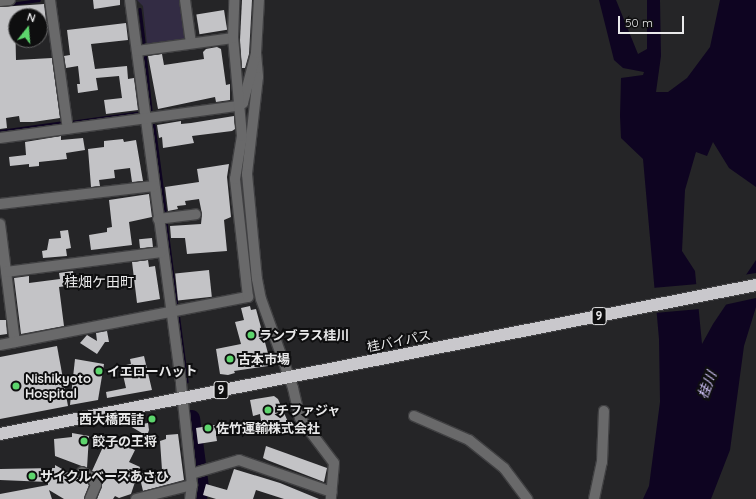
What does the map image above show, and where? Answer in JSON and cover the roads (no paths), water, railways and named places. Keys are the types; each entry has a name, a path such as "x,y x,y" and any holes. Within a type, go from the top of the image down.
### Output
{"highway":[{"name":"桂バイパス","path":"0,434 756,285"}],"street":[{"path":"0,1 10,0"},
{"path":"50,0 68,129"},
{"path":"130,0 154,186 164,219 162,252 170,312 182,398 196,473 190,499"},
{"path":"184,0 191,42"},
{"path":"0,345 248,297 235,179 242,136 238,106 233,38 234,0"},
{"path":"196,473 239,460 331,495 334,463 300,418 290,377 261,299 253,245 247,174 258,77 256,53 259,0"},
{"path":"137,51 191,42 233,38"},
{"path":"0,138 145,120 238,106 243,104 256,53"},
{"path":"0,204 154,186"},
{"path":"164,219 196,214"},
{"path":"0,224 15,342"},
{"path":"6,272 162,252"},
{"path":"594,499 602,462 604,411"},
{"path":"414,416 469,440 504,468 527,499"},
{"path":"82,472 92,478 96,485 90,499"},
{"path":"136,499 192,485"}],"water":[{"name":"桂川","path":"599,0 616,0 638,54 647,49 647,0 660,0 661,56 656,92 668,92 687,78 710,47 720,0 756,0 756,187 729,168 713,142 707,156 696,152 685,190 682,251 695,271 702,344 713,324 756,260 756,307 744,346 730,450 711,499 643,499 649,486 660,402 659,339 643,159 621,138 620,116 621,78 643,75 644,72 623,68 614,60"}],"waterway":[{"path":"10,4 39,0"},
{"path":"140,9 144,43"},
{"path":"145,53 151,110"},
{"path":"70,122 136,113"},
{"path":"0,131 65,122"},
{"path":"154,125 166,216"},
{"path":"166,221 177,307"},
{"path":"178,312 187,381"},
{"path":"192,418 201,487 199,499"}],"place":[{"name":"ランブラス桂川","path":"251,335"},
{"name":"古本市場","path":"230,359"},
{"name":"イエローハット","path":"99,371"},
{"name":"Nishikyoto Hospital","path":"16,386"},
{"name":"チファジャ","path":"268,410"},
{"name":"西大橋西詰","path":"152,419"},
{"name":"佐竹運輸株式会社","path":"208,428"},
{"name":"餃子の王将","path":"84,441"},
{"name":"サイクルベースあさひ","path":"32,476"}],"district":[{"name":"桂畑ケ田町","path":"99,282"}]}
